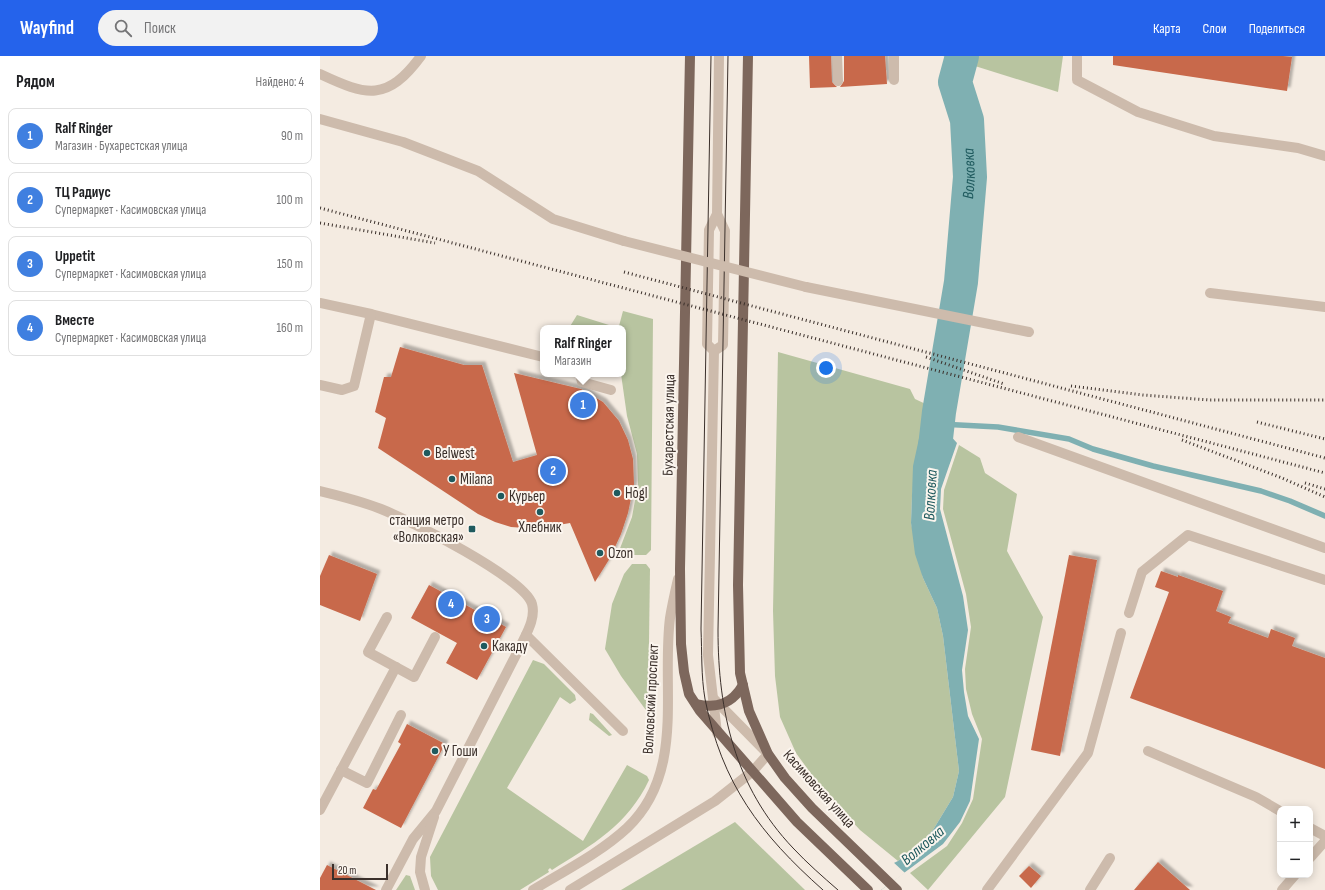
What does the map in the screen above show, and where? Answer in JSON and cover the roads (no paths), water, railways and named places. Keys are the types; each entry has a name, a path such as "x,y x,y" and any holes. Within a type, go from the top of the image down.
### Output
{"main road":[{"name":"Бухарестская улица","path":"690,56 680,569 681,644 684,672 690,694 717,733 753,771"},
{"path":"748,56 738,636 740,673 749,711 768,754"},
{"path":"696,704 716,704 731,700 743,685"},
{"name":"Касимовская улица","path":"768,754 785,778 812,808 894,887"},
{"path":"753,771 797,822 868,890"}],"street":[{"path":"320,74 353,88 376,91 388,88 402,79 421,56"},
{"path":"717,733 716,704 708,655 714,351 707,344 709,230 717,214 719,56"},
{"path":"837,56 838,81"},
{"path":"894,56 894,80"},
{"path":"1077,56 1077,80 1138,112 1214,136 1298,148 1325,156"},
{"path":"320,119 403,142 478,171 553,219 624,241 806,287 1029,332"},
{"path":"714,351 723,345 725,231 717,214"},
{"path":"1210,293 1325,307"},
{"path":"320,304 371,314 540,356"},
{"path":"320,384 342,390 354,386 371,314"},
{"path":"581,377 582,382 611,390"},
{"path":"1018,437 1325,548"},
{"path":"320,491 368,504 411,522 512,581 528,597 532,604 533,613 526,635 436,811 421,857 420,872 425,890"},
{"path":"1130,613 1142,572 1188,535 1325,580"},
{"name":"Волковский проспект","path":"533,890 610,841 626,828 639,814 652,794 661,771 668,730 670,618 680,569"},
{"path":"387,617 368,652 414,677 435,637"},
{"path":"987,890 1088,753 1121,633"},
{"path":"526,635 623,731"},
{"path":"320,810 396,667"},
{"path":"570,890 715,801 753,771 768,754 716,704"},
{"path":"341,770 367,783 401,715"},
{"path":"1148,751 1256,797 1277,809"},
{"path":"386,890 412,840 436,811"},
{"path":"1313,830 1325,836"},
{"path":"1313,854 1325,840"},
{"path":"1090,890 1110,858"},
{"path":"1282,890 1292,878"}],"water":[{"path":"932,407 946,411 947,432 957,443 941,489 940,509 963,596 968,630 962,670 964,692 968,716 979,739 970,801 960,822 943,844 881,890 838,890 898,861 919,845 933,830 953,797 959,771 943,636 937,608 923,578 915,554 911,523 913,466 920,434"}],"waterway":[{"name":"Волковка","path":"934,456 939,412 961,282 970,177 967,120 955,82 962,56"},
{"path":"940,424 998,427 1069,439 1093,449 1153,466 1261,491 1290,501 1325,516"}],"tram line":[{"path":"711,56 701,629 702,673 705,699 712,729 722,757 733,782 747,805 762,827 780,848 823,890"},
{"path":"728,56 718,630 722,690 726,719 734,747 744,774 757,800 773,824 793,848 838,890"}],"railway":[{"path":"320,208 1325,473"},
{"path":"320,223 435,243"},
{"path":"624,272 1325,458"},
{"path":"926,357 1004,384"},
{"path":"1071,386 1143,395 1209,400 1325,400"},
{"path":"1257,422 1325,439"},
{"path":"1182,440 1282,478 1325,497"},
{"path":"1305,483 1325,489"}],"place":[{"name":"Ralf Ringer","path":"583,405"},
{"name":"Belwest","path":"427,453"},
{"name":"ТЦ Радиус","path":"553,471"},
{"name":"Milana","path":"452,479"},
{"name":"Hōgl","path":"617,493"},
{"name":"Курьер","path":"501,496"},
{"name":"Хлебник","path":"540,512"},
{"name":"станция метро «Волковская»","path":"472,529"},
{"name":"Ozon","path":"600,553"},
{"name":"Вместе","path":"451,604"},
{"name":"Uppetit","path":"487,619"},
{"name":"Какаду","path":"484,646"},
{"name":"У Гоши","path":"435,751"}]}
